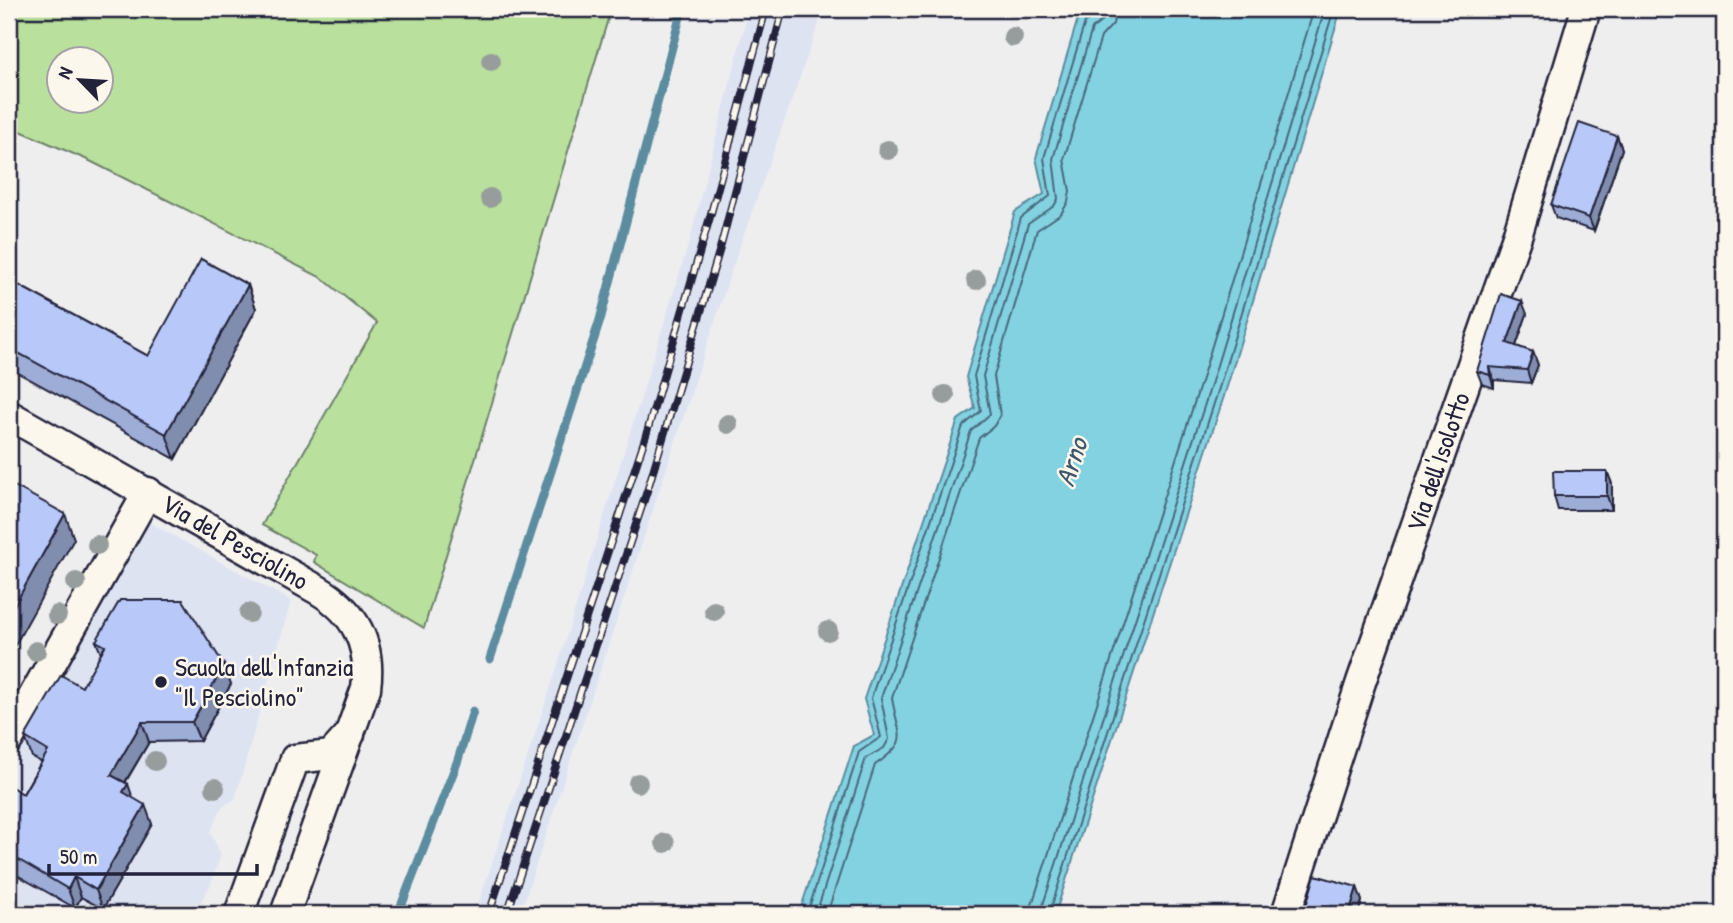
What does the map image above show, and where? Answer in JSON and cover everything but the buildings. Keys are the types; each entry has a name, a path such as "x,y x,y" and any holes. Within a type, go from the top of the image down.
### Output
{"street":[{"name":"Via dell'Isolotto","path":"1286,914 1362,682 1518,233 1586,9"},
{"name":"Via del Pesciolino","path":"9,415 318,590 349,614 365,647 368,669 351,732 285,914"},
{"path":"9,739 148,492"},
{"path":"239,914 295,759 331,755 351,732"}],"shaded area":[{"path":"749,9 824,9 737,254 520,914 475,914 555,674 689,243"},
{"name":"Scuola dell'Infanzia \"Il Pesciolino\"","path":"145,520 291,601 235,799 222,807 210,832 221,855 210,886 193,914 9,914 9,763"}],"green space":[{"path":"9,9 611,9 424,628 314,562 316,555 262,525 377,323 322,278 90,161 9,126"}],"water":[{"name":"Arno","path":"1098,9 1341,9 1226,390 1055,914 799,914 854,746 874,735 864,699 958,420 975,408 966,377 1015,212 1044,194 1036,158 1079,15"}],"waterway":[{"path":"490,659 600,320 682,9"},
{"path":"398,914 458,760 473,711"}],"railway":[{"path":"489,914 647,432 710,217 766,9"},
{"path":"507,914 648,488 721,245 783,9"}],"place":[{"name":"Scuola dell'Infanzia \"Il Pesciolino\"","path":"161,682"}]}
